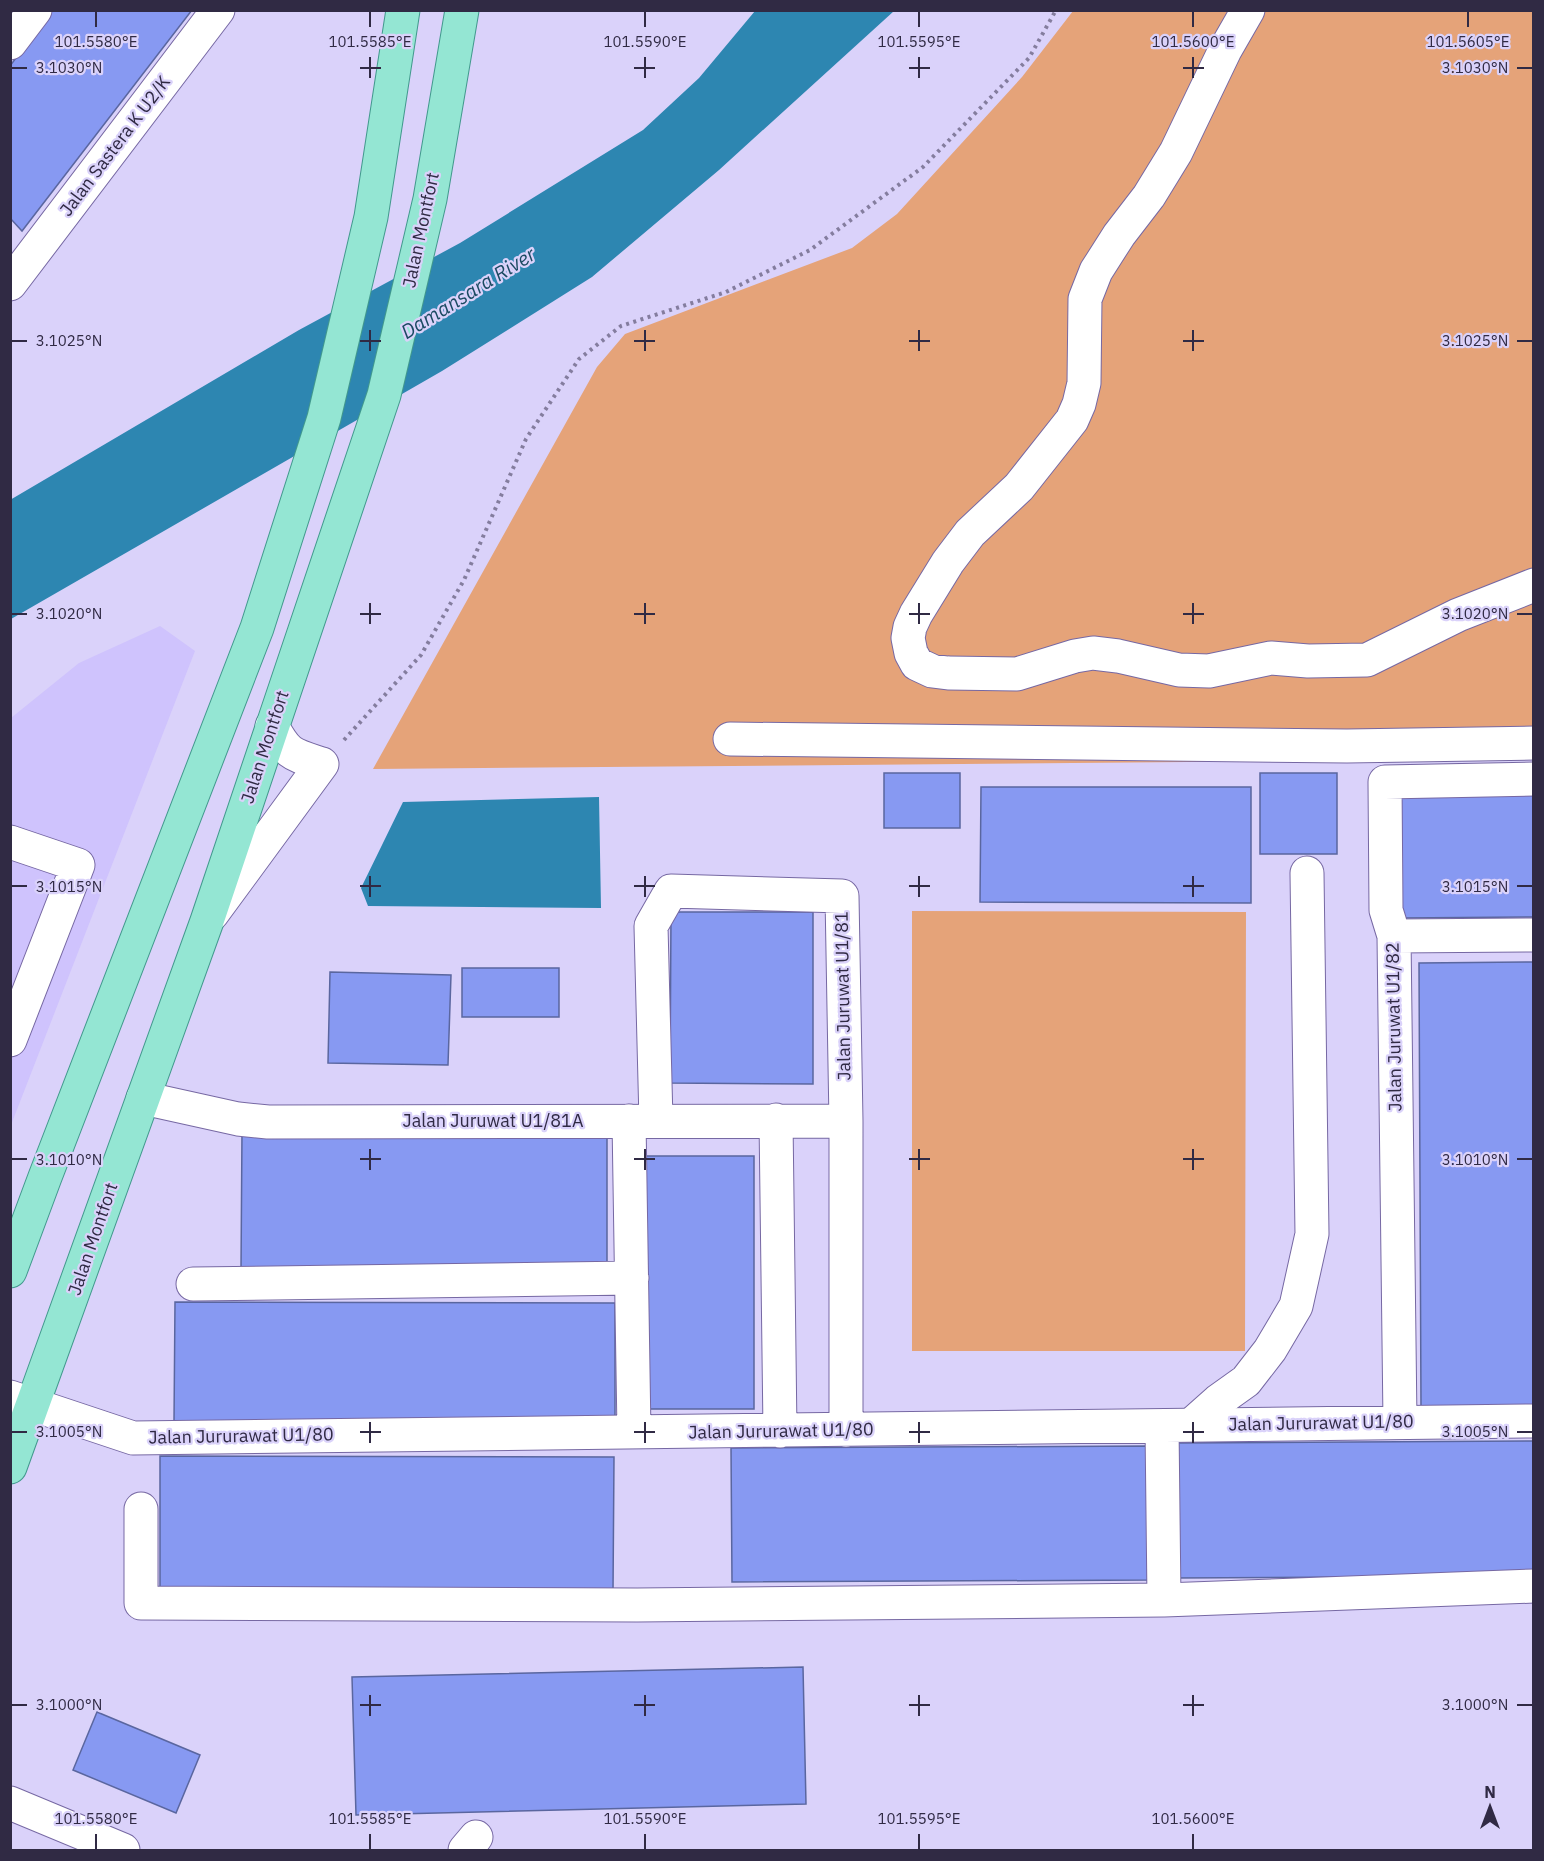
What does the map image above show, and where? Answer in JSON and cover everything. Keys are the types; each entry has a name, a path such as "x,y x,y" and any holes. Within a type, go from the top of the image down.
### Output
{"main road":[{"path":"10,1271 257,628 324,418 371,217 403,10"},
{"name":"Jalan Montfort","path":"10,1467 22,1402 143,1098 207,921 384,395 430,199 462,10"}],"street":[{"path":"10,44 35,10"},
{"name":"Jalan Sastera K U2/K","path":"11,282 218,10"},
{"path":"1248,10 1225,50 1176,152 1149,196 1119,235 1096,272 1085,299 1084,383 1072,420 1019,487 970,533 948,562 910,627 908,638 911,653 917,664 932,671 948,673 1017,674 1075,656 1094,653 1179,670 1209,672 1271,658 1308,661 1367,660 1458,615 1533,585"},
{"path":"207,921 322,764 292,754 282,744 272,726"},
{"path":"730,739 1347,746 1533,743"},
{"name":"Jalan Juruwat U1/82","path":"1400,1422 1394,936 1386,910 1385,782 1533,779"},
{"path":"10,842 78,865 10,1040"},
{"path":"1164,1600 1177,1425 1218,1401 1246,1381 1270,1350 1296,1306 1312,1234 1307,873"},
{"name":"Jalan Juruwat U1/81","path":"643,1121 651,926 670,891 842,896 846,1121 846,1430"},
{"path":"1394,936 1533,935"},
{"name":"Jalan Juruwat U1/81A","path":"143,1098 238,1119 268,1122 846,1121"},
{"path":"776,1120 780,1431"},
{"path":"634,1432 632,1278 643,1121"},
{"path":"193,1284 632,1278"},
{"name":"Jalan Jururawat U1/80","path":"22,1402 134,1438 1533,1421"},
{"path":"141,1509 141,1603 648,1605 1164,1600 1533,1586"},
{"path":"10,1803 123,1851"}],"path":[{"path":"322,764 422,655 464,580 526,439 579,359 621,326 726,292 810,250 923,167 1029,58 1056,10"}],"shaded area":[{"path":"1073,11 1533,11 1533,759 373,769 597,367 625,334 852,248 897,214 1022,77"},
{"path":"160,626 195,651 11,1125 11,718 79,663"},
{"path":"912,911 1246,912 1245,1351 912,1351"}],"water":[{"name":"Damansara River","path":"755,11 894,11 719,170 592,277 442,371 11,619 10,500 299,330 460,243 643,130 699,78"},
{"path":"599,797 601,908 368,906 361,888 403,802"}],"building":[{"path":"51,10 192,10 22,231 10,218 10,66"},
{"path":"884,773 960,773 960,828 884,828"},
{"path":"1260,773 1337,773 1337,854 1260,854"},
{"path":"1534,786 1534,917 1400,918 1399,787"},
{"path":"981,787 1251,787 1251,903 980,902"},
{"path":"671,912 813,912 813,1084 670,1083"},
{"path":"1534,962 1534,1406 1421,1407 1419,963"},
{"path":"462,968 559,968 559,1017 462,1017"},
{"path":"330,972 451,975 448,1065 328,1063"},
{"path":"242,1131 607,1131 607,1271 241,1270"},
{"path":"646,1156 754,1156 754,1409 646,1409"},
{"path":"175,1302 615,1303 615,1423 174,1422"},
{"path":"1534,1441 1534,1576 1175,1578 1175,1443"},
{"path":"1147,1446 1148,1580 732,1582 731,1448"},
{"path":"160,1456 614,1457 613,1592 160,1591"},
{"path":"803,1667 806,1804 356,1815 352,1677"},
{"path":"97,1712 200,1755 176,1813 73,1770"}]}
